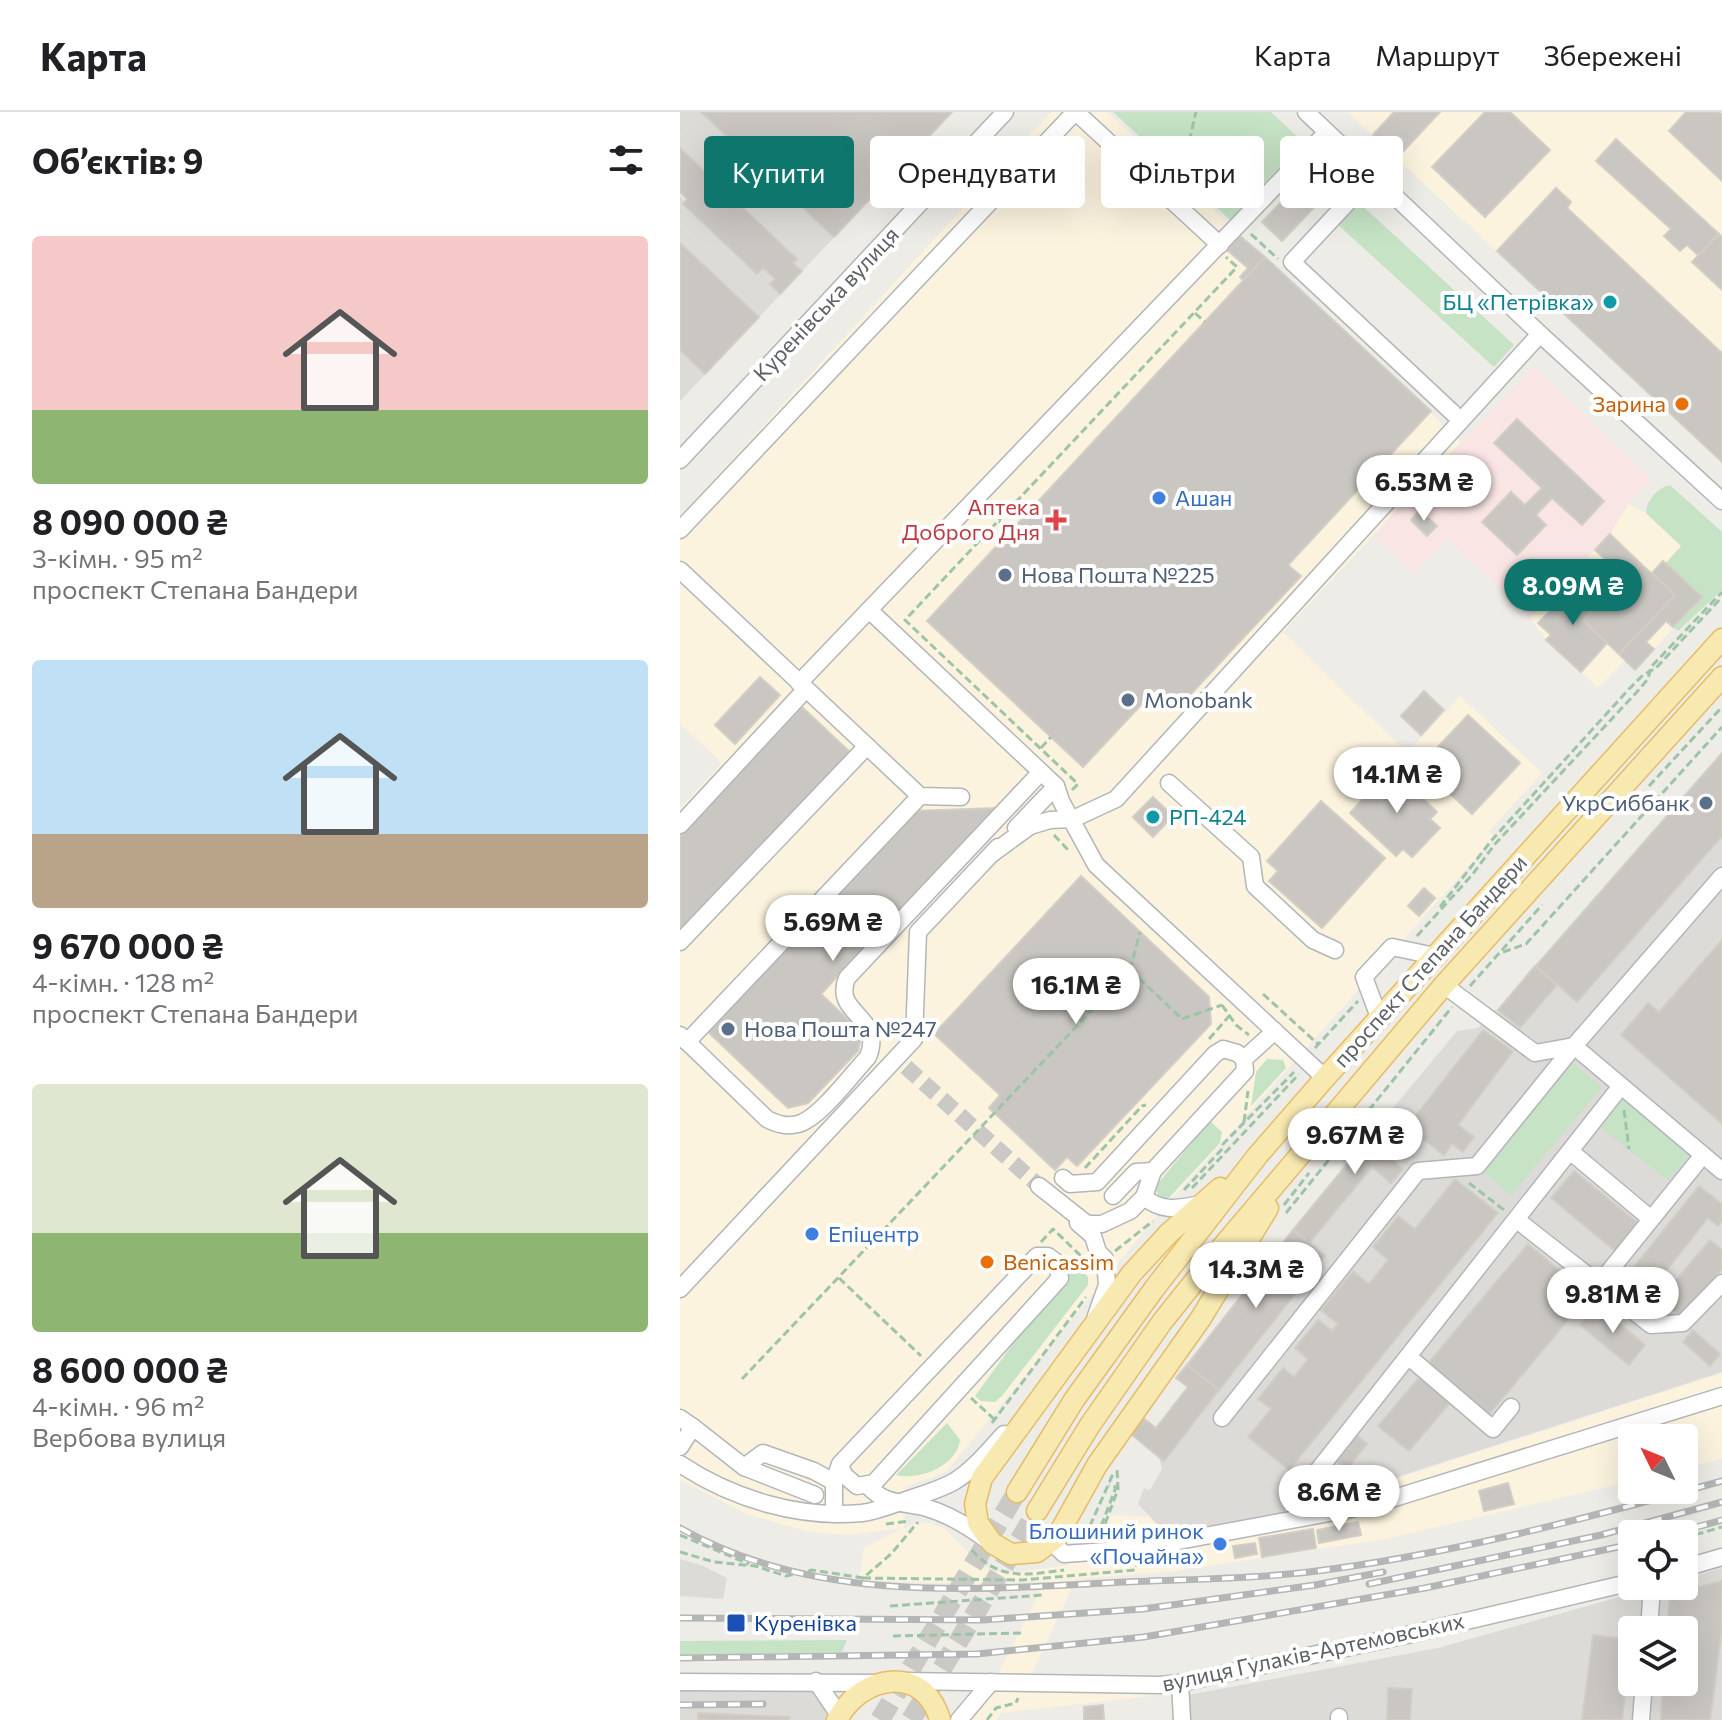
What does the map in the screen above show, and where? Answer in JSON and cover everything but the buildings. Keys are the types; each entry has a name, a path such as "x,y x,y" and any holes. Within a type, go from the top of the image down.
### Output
{"main road":[{"name":"проспект Степана Бандери","path":"1017,1492 1074,1400 1154,1289 1258,1155 1722,639"},
{"name":"проспект Степана Бандери","path":"1037,1511 1090,1425 1162,1322 1454,992 1722,677"},
{"path":"1258,1155 1201,1204 1132,1273 982,1478 975,1504 978,1523 992,1543 1011,1554 1037,1552 1057,1537 1097,1465 1307,1160"},
{"path":"838,1718 856,1696 877,1683 903,1681 924,1691 936,1707 940,1720"}],"street":[{"name":"Куренівська вулиця","path":"680,460 1005,112"},
{"path":"1306,112 1331,136"},
{"path":"680,530 1068,115 1220,245"},
{"path":"680,825 869,610 1327,132"},
{"path":"1403,204 1722,501"},
{"path":"1342,208 1292,262 1454,414"},
{"path":"993,853 1030,826 1050,820 1073,819 1116,799 1540,334"},
{"path":"680,570 920,796 961,797"},
{"path":"869,610 1056,786 1096,865 1325,1078"},
{"path":"680,942 867,746"},
{"path":"920,796 683,1039 767,1119 782,1126 800,1124 814,1115 868,1057 873,1034 844,999 843,988 847,978 1041,772"},
{"path":"1169,783 1251,857 1255,886 1313,940 1335,950"},
{"path":"680,1289 901,1063 914,1039 918,932 1056,786"},
{"path":"1222,1418 1418,1171 1477,1166 1574,1046 1722,876"},
{"path":"1379,1017 1364,977 1392,947 1435,956"},
{"path":"1454,992 1535,1053 1574,1046"},
{"path":"1244,1059 1275,1031"},
{"path":"1574,1046 1722,1171"},
{"path":"1063,1178 1070,1184 1097,1182 1215,1054 1223,1049 1237,1053 1244,1059 1245,1071 1153,1171 1144,1197 1130,1211 1102,1224 1087,1224 1039,1186 1093,1236 1098,1252 1105,1259 1107,1285 1093,1326"},
{"path":"1312,1478 1621,1086"},
{"path":"1570,1151 1651,1219"},
{"path":"1599,1284 1703,1155"},
{"path":"1113,1196 1136,1172 1153,1171"},
{"path":"1097,1182 1130,1211"},
{"path":"1144,1197 1154,1206 1166,1210 1201,1204"},
{"path":"1517,1220 1651,1325 1683,1323 1722,1283"},
{"path":"834,1514 834,1482 840,1464 1037,1256 1048,1256 1056,1262 1060,1278 874,1483 857,1486 844,1475 840,1464"},
{"path":"1409,1357 1493,1429 1511,1407"},
{"path":"680,1464 745,1497 785,1508 834,1514 865,1512 932,1492 956,1480 984,1456 1056,1377"},
{"path":"1057,1537 1057,1547 1064,1554 1093,1549 1149,1547 1372,1505 1722,1396"},
{"path":"680,1447 687,1422 744,1467 815,1495"},
{"path":"744,1467 763,1453 814,1471 834,1482"},
{"path":"868,1486 895,1504 930,1509 963,1522 992,1543"},
{"path":"1698,1564 1722,1557"},
{"name":"вулиця Гулаків-Артемовських","path":"903,1681 1180,1683 1407,1635 1618,1585"},
{"path":"816,1681 838,1718"},
{"path":"680,1682 877,1683"},
{"path":"959,1720 991,1682"},
{"path":"1180,1683 1182,1720"},
{"path":"1641,1720 1643,1696"}],"path":[{"path":"1190,136 1196,112"},
{"path":"1078,784 905,620 1237,267"},
{"path":"1195,313 1205,322"},
{"path":"999,521 1010,532"},
{"path":"1650,671 1648,679 1635,694 1495,844 1472,875 1423,929 1491,841 1629,689 1722,595"},
{"path":"1640,796 1722,707"},
{"path":"1499,954 1526,944 1722,727"},
{"path":"1041,748 1051,737"},
{"path":"1055,838 1074,856"},
{"path":"1281,1219 1454,992 1499,954 1544,902"},
{"path":"742,1379 1130,970 1140,932"},
{"path":"1130,970 1182,1019 1222,1005"},
{"path":"1417,1041 1454,992"},
{"path":"1263,994 1319,1045 1264,1104"},
{"path":"1621,1086 1629,1149"},
{"path":"1279,1214 1307,1160"},
{"path":"1451,1169 1517,1220"},
{"path":"1065,1241 1084,1259"},
{"path":"839,1278 924,1358"},
{"path":"968,1396 995,1420"},
{"path":"1093,1549 1118,1459"},
{"path":"1093,1549 1118,1489 1117,1468 1109,1485"},
{"path":"1093,1549 1116,1487 1109,1485"},
{"path":"863,1578 891,1554 920,1519"},
{"path":"1698,1534 1722,1527"},
{"path":"680,1535 752,1566 786,1576 812,1570 863,1578 1022,1580 1135,1570 1140,1561"},
{"path":"680,1552 714,1562 752,1566"},
{"path":"890,1606 1043,1595"},
{"path":"893,1636 1022,1633"},
{"path":"987,1720 996,1708 1016,1703 1020,1695"}],"shaded area":[{"path":"680,112 952,112 929,136 870,136 870,199 680,401 680,196 685,201 687,199 680,192"},
{"path":"1051,112 1107,112 1133,136 1101,136 1101,208 1212,208 1461,442 1283,632 1407,753 1460,696 1542,773 1489,831 1495,837 1160,1212 946,1472 907,1486 904,1528 925,1522 944,1528 978,1563 994,1572 1020,1572 1067,1565 1095,1538 1111,1515 1149,1517 1166,1534 1286,1514 1286,1507 1370,1487 1722,1373 1722,1459 1698,1465 1698,1424 1618,1424 1618,1484 1386,1539 1175,1571 1076,1579 1031,1675 1169,1678 1169,1694 1001,1713 996,1720 967,1720 992,1686 1045,1581 979,1584 859,1580 864,1548 903,1528 848,1535 809,1532 747,1514 680,1480 680,808 722,763 680,724 680,516 963,208 1085,208 1085,136 1029,136"},
{"path":"1348,112 1722,112 1722,462 1403,164 1403,136 1373,136"},
{"path":"1533,367 1652,479 1628,504 1610,534 1530,618 1448,539 1414,574 1374,536"},
{"path":"1628,504 1647,514 1682,546 1702,597 1635,670 1625,660 1598,688 1546,640 1530,618 1610,534"},
{"path":"1722,836 1722,1372 1369,1486 1285,1506 1285,1513 1166,1533 1138,1504 1144,1488 1150,1490 1162,1469 1159,1457 1164,1460 1325,1256 1309,1243 1372,1167 1391,1183 1386,1155 1407,1130 1388,1114 1457,1031 1478,1028 1492,1010 1498,1010 1520,1028 1557,985 1577,1001"},
{"path":"680,1559 727,1578 723,1599 680,1596"},
{"path":"1722,1568 1722,1720 1188,1720 1188,1695 1438,1648 1618,1597 1618,1600 1698,1600 1698,1575"},
{"path":"680,1686 812,1688 830,1712 826,1720 680,1720"}],"green space":[{"path":"1113,112 1271,112 1297,136 1280,136 1280,167 1264,184 1264,136 1139,136"},
{"path":"1217,208 1241,208 1230,220"},
{"path":"1348,208 1365,208 1514,345 1494,367 1335,222"},
{"path":"1670,485 1722,532 1722,590 1678,631 1673,627 1701,597 1665,564 1681,546 1647,514 1653,496"},
{"path":"1267,1059 1283,1060 1286,1068 1251,1106 1256,1072"},
{"path":"1571,1061 1602,1087 1511,1195 1482,1171"},
{"path":"1624,1098 1690,1154 1668,1180 1601,1128"},
{"path":"1210,1121 1222,1132 1220,1143 1167,1200 1161,1199 1156,1191 1158,1183"},
{"path":"1076,1263 1088,1277 1088,1285 1002,1396 995,1402 981,1401 975,1396"},
{"path":"947,1423 960,1440 952,1457 926,1473 896,1475"},
{"path":"847,1640 842,1652 680,1655 680,1641"}],"tunnel":[{"path":"906,1067 1039,1186"},
{"path":"880,1720 1017,1492"},
{"path":"911,1720 1037,1511"}],"railway":[{"path":"680,1528 730,1552 781,1569 834,1580 887,1586 996,1588 1232,1578 1309,1572 1414,1556 1569,1522 1722,1481"},
{"path":"1369,1584 1601,1535 1722,1502"},
{"path":"1698,1527 1722,1520"},
{"path":"680,1658 977,1654 1144,1637 1425,1588 1618,1547"},
{"path":"680,1618 983,1620 1143,1609 1315,1585 1383,1572"},
{"path":"680,1705 763,1704"}],"place":[{"name":"БЦ «Петрівка»","path":"1610,302"},
{"name":"Зарина","path":"1682,404"},
{"name":"Ашан","path":"1159,498"},
{"name":"Аптека Доброго Дня","path":"1056,520"},
{"name":"Нова Пошта №225","path":"1005,575"},
{"name":"Monobank","path":"1128,700"},
{"name":"УкрСиббанк","path":"1706,803"},
{"name":"РП-424","path":"1153,817"},
{"name":"Нова Пошта №247","path":"728,1029"},
{"name":"Епіцентр","path":"812,1234"},
{"name":"Benicassim","path":"987,1262"},
{"name":"Блошиний ринок «Почайна»","path":"1220,1544"},
{"name":"Куренівка","path":"736,1623"}]}
